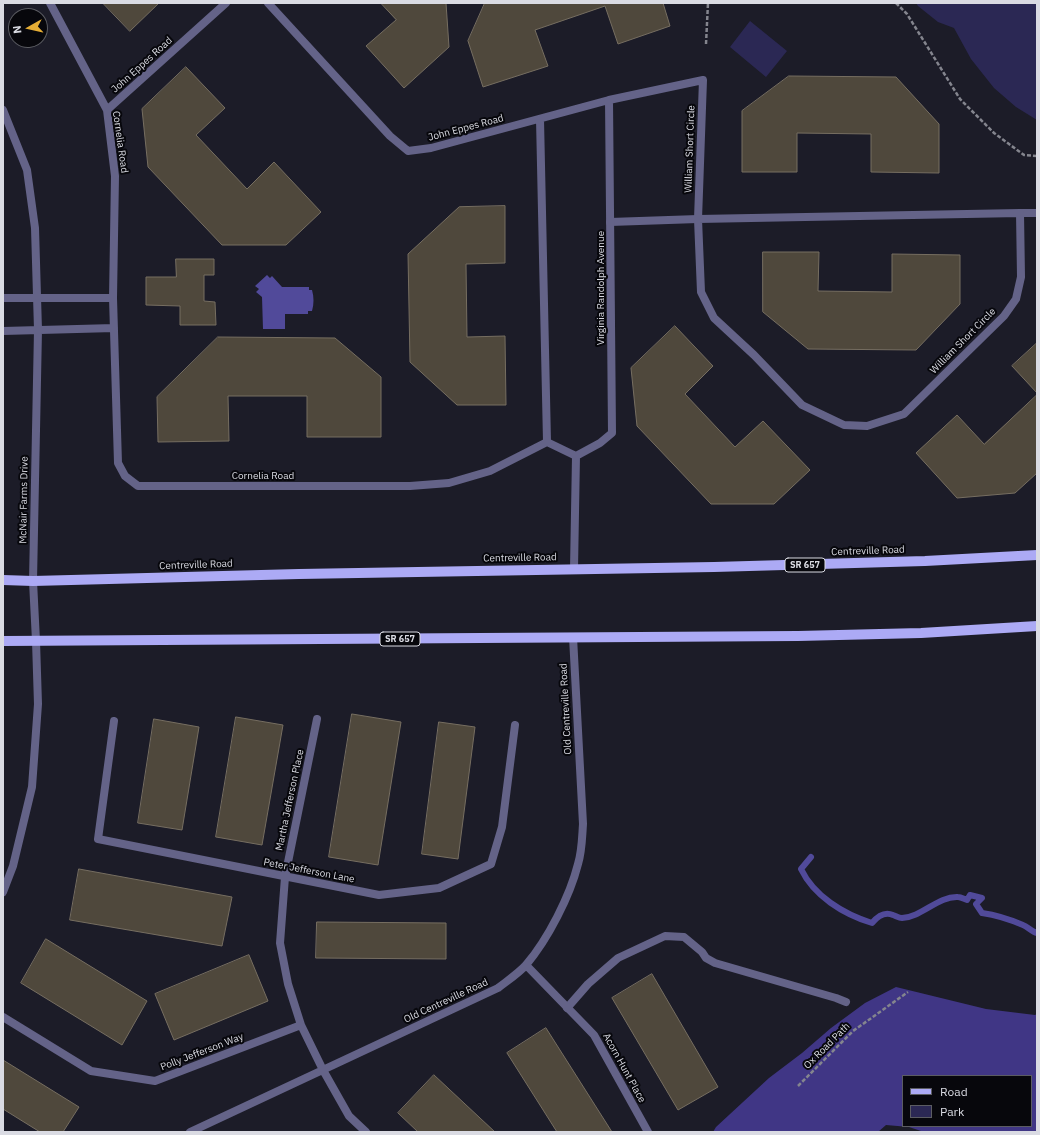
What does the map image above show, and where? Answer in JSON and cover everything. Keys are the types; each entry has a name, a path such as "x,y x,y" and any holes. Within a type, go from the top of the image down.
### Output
{"main road":[{"name":"Centreville Road","path":"3,580 33,581 299,574 714,567 917,562 1037,555"},
{"name":"SR 657","path":"3,641 790,636 921,634 1037,626"}],"street":[{"name":"Cornelia Road","path":"50,3 107,110 115,176 113,298 118,463 125,476 138,486 410,486 449,483 490,471 546,442"},
{"name":"John Eppes Road","path":"107,110 226,3"},
{"name":"John Eppes Road","path":"268,3 390,136 408,150 431,148 609,100 703,80"},
{"name":"William Short Circle","path":"703,80 698,219 701,292 714,318 754,355 802,405 844,425 867,426 904,414 1004,316 1016,299 1020,277 1020,213"},
{"name":"Virginia Randolph Avenue","path":"576,456 600,443 612,433 609,100"},
{"name":"McNair Farms Drive","path":"3,110 27,170 34,228 38,330 33,581 38,704 32,787 13,866 3,892"},
{"path":"540,119 546,442 576,456 574,569"},
{"path":"610,222 1037,213"},
{"path":"3,298 113,298"},
{"path":"3,331 114,328"},
{"name":"Old Centreville Road","path":"190,1132 498,988 526,965 548,935 563,904 578,865 582,844 583,824 572,637"},
{"name":"Martha Jefferson Place","path":"317,719 285,877 280,943 288,984 301,1025 323,1070 349,1116 366,1132"},
{"name":"Peter Jefferson Lane","path":"114,721 98,839 285,877 379,894 439,888 491,864 502,827 515,725"},
{"path":"567,1008 588,984 618,958 665,936 684,937 702,952 706,958 715,963 846,1002"},
{"name":"Acorn Hunt Place","path":"526,965 594,1035 648,1132"},
{"name":"Polly Jefferson Way","path":"3,1017 91,1070 155,1081 301,1025"}],"path":[{"path":"706,44 708,3"},
{"path":"896,3 907,14 960,99 994,133 1024,155 1037,156"},
{"name":"Ox Road Path","path":"798,1086 853,1031 908,992"}],"green space":[{"path":"916,3 1037,3 1037,120 1016,107 994,88 971,59 954,28 938,22"},
{"path":"750,21 787,51 766,77 730,47"}],"shaded area":[{"path":"267,275 270,278 272,276 282,287 309,287 309,290 312,290 313,295 312,311 308,311 308,314 285,314 285,329 263,329 262,297 256,292 259,289 255,286"},
{"path":"896,987 986,1009 1037,1014 1037,1132 924,1132 909,1127 1032,1127 1032,1075 902,1075 902,1126 886,1125 878,1132 713,1132 716,1127 769,1078 802,1053 831,1028 865,1003"}],"building":[{"path":"103,3 159,3 130,31"},
{"path":"381,3 446,3 449,47 404,88 366,46 396,20"},
{"path":"485,3 663,3 670,26 618,44 605,6 535,30 548,66 483,87 468,41"},
{"path":"186,67 225,108 196,135 247,189 274,162 321,212 286,245 222,245 148,167 142,109"},
{"path":"789,76 896,77 939,124 939,173 871,172 871,134 797,133 797,172 742,172 742,111"},
{"path":"505,206 505,263 466,264 467,337 505,336 506,405 457,405 410,362 408,254 459,207"},
{"path":"763,252 819,252 818,291 892,292 892,254 960,255 960,304 916,350 808,349 763,312"},
{"path":"176,259 214,259 214,275 204,275 204,301 215,302 216,325 180,325 180,306 146,305 146,277 176,277"},
{"path":"675,326 713,366 685,394 735,447 763,421 810,470 774,504 711,504 637,426 631,368"},
{"path":"218,337 335,338 381,377 381,437 307,437 307,396 228,396 229,441 158,442 157,397"},
{"path":"1037,343 1037,393 1012,366"},
{"path":"1037,395 1037,473 1015,493 957,498 916,453 957,415 984,444"},
{"path":"352,714 401,722 378,865 329,857"},
{"path":"236,717 283,725 262,845 216,837"},
{"path":"154,719 199,727 182,830 138,823"},
{"path":"439,722 475,727 458,859 422,854"},
{"path":"79,869 232,897 222,946 70,920"},
{"path":"317,922 446,923 446,959 316,958"},
{"path":"46,939 147,1001 122,1045 21,983"},
{"path":"249,955 268,1001 174,1040 155,994"},
{"path":"652,974 718,1087 678,1110 612,998"},
{"path":"546,1028 612,1132 557,1132 507,1053"},
{"path":"3,1060 79,1107 63,1132 40,1132 3,1109"},
{"path":"434,1075 495,1132 418,1132 398,1113"}],"waterway":[{"path":"811,857 801,869 814,888 830,903 850,915 872,923 884,914 890,914 901,918 909,917 944,900 958,897 967,900 970,895 982,898 976,904 982,913 1013,921 1037,933"}]}
